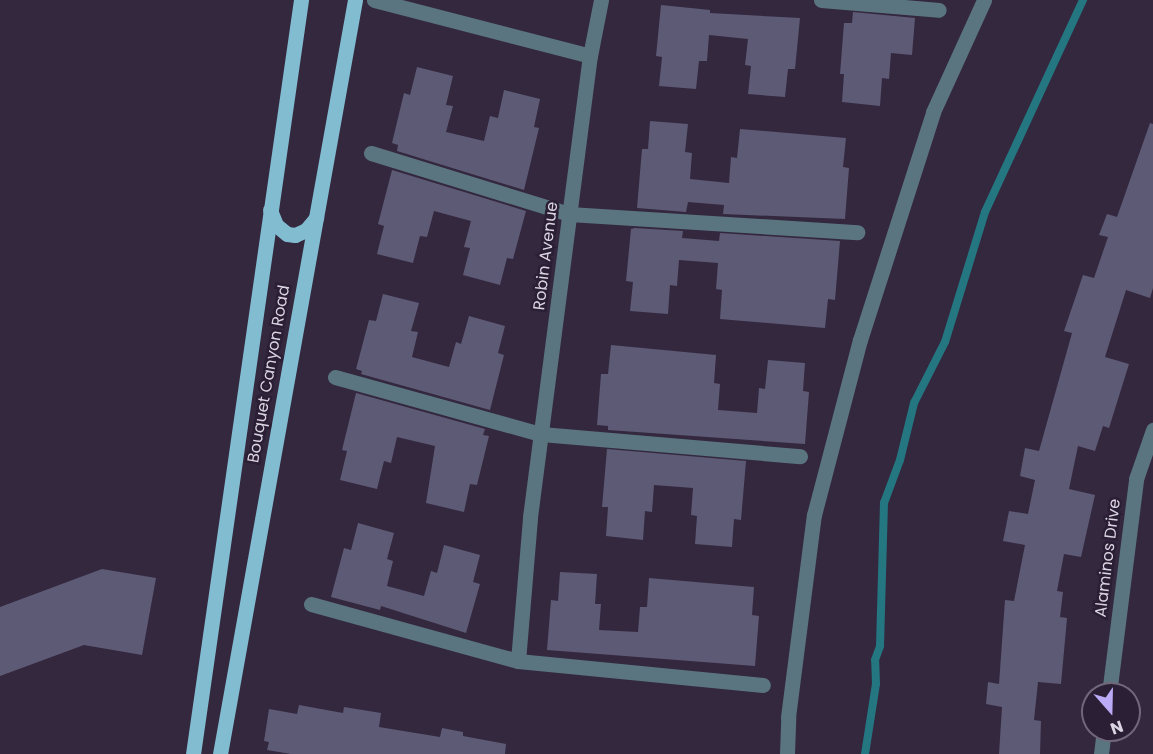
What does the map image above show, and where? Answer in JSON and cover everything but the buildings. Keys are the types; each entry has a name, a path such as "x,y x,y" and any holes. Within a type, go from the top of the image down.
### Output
{"main road":[{"name":"Bouquet Canyon Road","path":"193,754 301,0"},
{"name":"Bouquet Canyon Road","path":"220,754 355,0"},
{"path":"270,210 276,225 286,234 295,235 306,230 316,218"}],"street":[{"path":"374,0 590,56"},
{"name":"Robin Avenue","path":"518,661 530,518 590,56 601,0"},
{"path":"822,0 939,10"},
{"path":"786,754 788,717 814,515 860,340 933,112 984,0"},
{"path":"372,153 569,214 857,232"},
{"path":"335,377 541,434 800,456"},
{"name":"Alaminos Drive","path":"1110,682 1136,479 1153,430"},
{"path":"311,604 518,661 763,685"}],"waterway":[{"path":"865,754 876,684 875,660 880,646 884,503 900,460 914,403 945,342 985,212 1083,0"}]}
